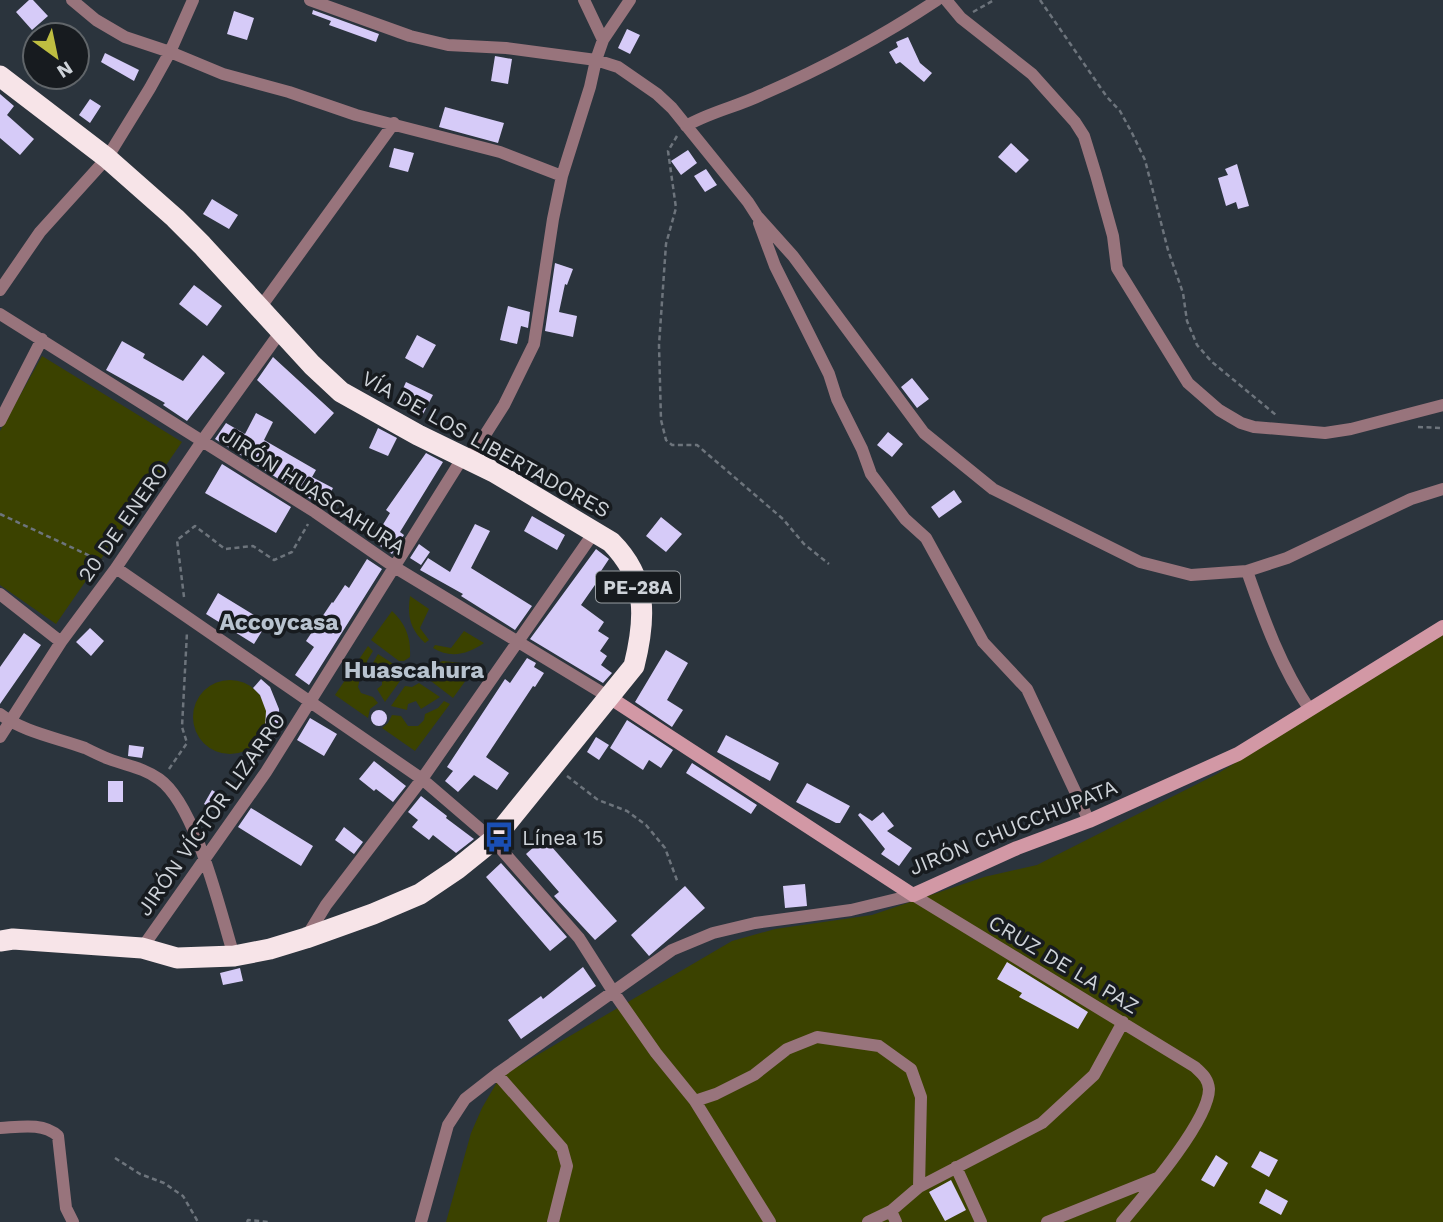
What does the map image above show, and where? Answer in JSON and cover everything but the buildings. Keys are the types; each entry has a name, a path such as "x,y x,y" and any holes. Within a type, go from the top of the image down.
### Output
{"highway":[{"name":"VÍA DE LOS LIBERTADORES","path":"0,76 107,158 202,245 312,365 341,392 418,435 494,472 611,542 624,555 636,579 644,613 634,666 493,840 420,894 373,915 270,949 234,956 177,958 142,948 13,939 0,942"}],"street":[{"path":"72,0 96,20 125,37 223,74 289,92 356,115 500,152 562,176"},
{"path":"0,290 40,232 107,158 170,52 193,0"},
{"path":"310,0 410,36 448,45 506,48 596,60 618,67 657,94 686,125 757,216 793,256 925,433 993,489 1140,562 1191,575 1247,571 1287,558 1411,499 1443,489"},
{"path":"584,0 603,40"},
{"name":"JIRÓN VÍCTOR LIZARRO","path":"142,948 266,772 466,459 504,405 534,344 562,176 596,60 603,40 630,0"},
{"path":"686,125 705,115 760,96 896,26 937,0"},
{"path":"946,0 961,18 1032,74 1075,122 1084,136 1096,175 1113,236 1117,268 1188,383 1219,410 1230,418 1254,427 1325,433 1351,429 1443,405"},
{"path":"260,308 394,123"},
{"path":"757,216 775,267 829,374 836,399 862,449 871,474 905,519 926,538 983,642 1027,689 1089,821"},
{"name":"JIRÓN HUASCAHURA","path":"0,314 315,512 396,568 609,697"},
{"name":"20 DE ENERO","path":"0,737 5,718 116,568 202,440 281,331"},
{"path":"0,421 42,339"},
{"path":"306,937 326,905 422,779 595,531"},
{"path":"116,568 422,779 493,840 579,938 656,1053 695,1101 770,1222"},
{"path":"1247,571 1270,637 1296,689 1310,710"},
{"path":"0,594 61,642"},
{"name":"JIRÓN CHUCCHUPATA","path":"609,697 914,895 1238,754 1443,627"},
{"path":"5,718 110,760 135,766 161,780 183,807 204,859 234,956"},
{"path":"421,1222 449,1125 465,1099 672,950 713,933 755,923 851,910 914,895"},
{"name":"CRUZ DE LA PAZ","path":"914,895 1195,1067 1208,1080 1209,1092 1202,1111 1158,1178"},
{"path":"868,1222 893,1216 919,1188 1042,1123 1094,1075 1123,1022"},
{"path":"695,1101 716,1094 754,1074 787,1049 817,1037 879,1046 911,1069 921,1097 919,1188"},
{"path":"497,1074 562,1148 566,1157 568,1166 553,1222"},
{"path":"0,1128 41,1127 58,1136 66,1208 73,1222"},
{"path":"956,1167 981,1222"},
{"path":"1047,1222 1158,1178"},
{"path":"1122,1222 1158,1178"}],"path":[{"path":"961,18 994,0"},
{"path":"1040,0 1107,97 1120,111 1132,132 1144,160 1168,250 1183,293 1187,321 1197,345 1212,362 1282,420"},
{"path":"686,125 668,151 676,208 666,244 663,270 662,329 659,345 662,430 666,440 672,445 697,445 783,519 804,544 830,564"},
{"path":"1415,427 1443,428"},
{"path":"161,780 187,743 181,727 187,619 177,540 195,526 225,549 253,546 274,560 292,552 315,512"},
{"path":"0,514 116,568"},
{"path":"552,767 580,784 597,800 627,811 646,825 665,848 678,883"},
{"path":"115,1158 183,1196 198,1222"},
{"path":"247,1222 270,1222"}],"green space":[{"path":"42,356 182,442 56,624 0,585 0,431"},
{"path":"410,596 429,609 420,628 429,640 425,643 411,622"},
{"path":"392,611 404,626 410,644 410,657 404,661 399,661 371,640"},
{"path":"464,631 484,643 459,654 433,648 435,645 451,648"},
{"path":"1443,635 1443,1222 446,1222 471,1133 500,1077 732,941 775,929 872,915 984,877 1037,865 1217,774"},
{"path":"368,646 373,651 367,661 367,674 360,678 358,687 361,693 373,697 378,703 370,709 368,718 335,695"},
{"path":"378,654 398,667 396,675 400,681 385,702 377,689 382,685 382,680 373,675 373,663"},
{"path":"443,661 462,663 474,669 453,698 423,675 425,667"},
{"path":"230,680 244,683 256,691 264,703 267,717 264,731 256,743 244,751 230,754 216,751 204,743 196,731 193,717 196,703 204,691 216,683"},
{"path":"419,683 440,697 421,709 416,701 408,704 407,710 391,706 405,686 412,687"},
{"path":"444,701 450,704 415,751 382,728 392,715 401,716 408,726 418,726 424,720 425,714 438,708"}],"place":[{"name":"Línea 15","path":"499,837"}],"district":[{"name":"Accoycasa","path":"279,622"},
{"name":"Huascahura","path":"414,670"}]}
